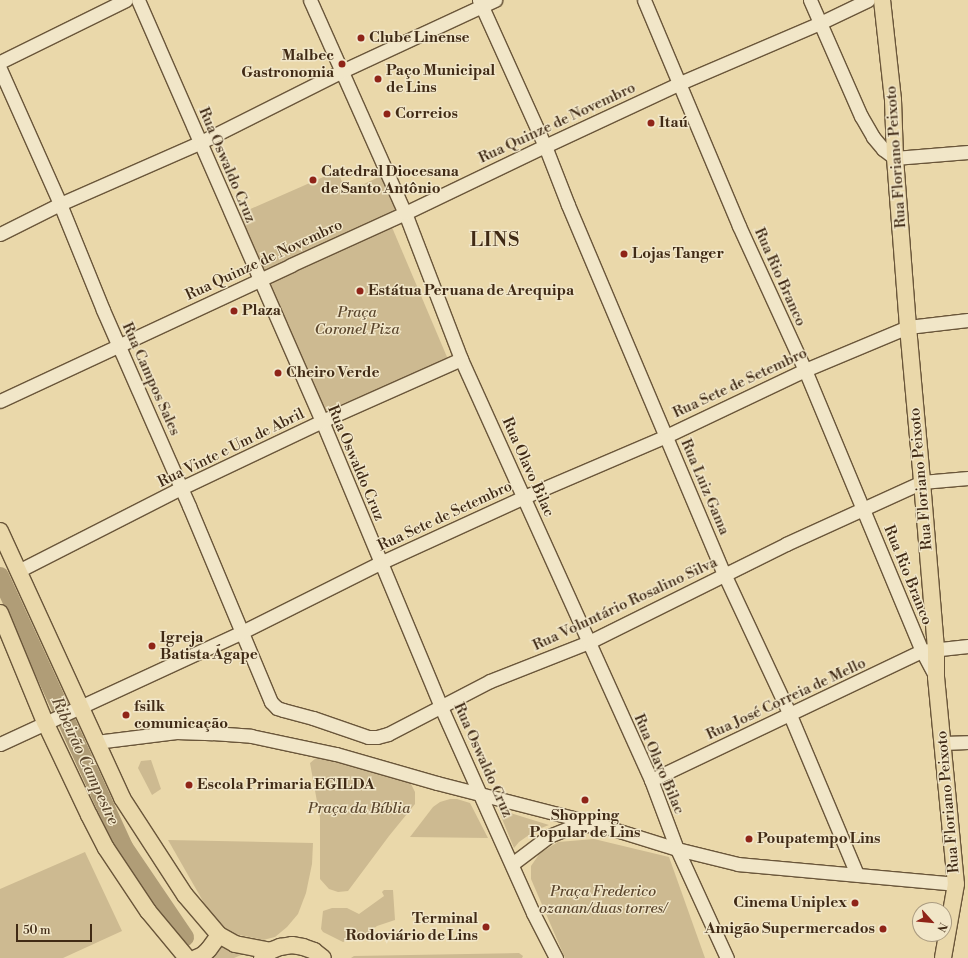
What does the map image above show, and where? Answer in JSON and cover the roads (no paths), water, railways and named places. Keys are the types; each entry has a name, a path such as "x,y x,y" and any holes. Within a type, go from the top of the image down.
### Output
{"main road":[{"name":"Rua Floriano Peixoto","path":"882,0 893,100 895,158 922,482 929,650 936,677 962,886 943,958"},
{"path":"0,531 77,708 96,742 122,798 185,894 219,935 235,944 263,955 280,947 298,946 314,951 323,958"},
{"path":"0,613 89,815 106,848 148,911 187,958"},
{"path":"196,958 203,955 210,948 219,935"}],"street":[{"path":"0,62 126,0"},
{"name":"Rua Oswaldo Cruz","path":"138,0 201,142 259,280 322,421 440,706 533,913 556,958"},
{"name":"Rua Olavo Bilac","path":"310,0 405,213 461,359 589,642 650,780 677,849 727,958"},
{"path":"0,234 60,204 201,142 480,3 495,0"},
{"name":"Rua Rio Branco","path":"644,0 739,226 805,370 864,508 929,650"},
{"path":"810,0 861,116 873,137 883,149 895,158 968,152"},
{"name":"Rua Quinze de Novembro","path":"0,401 405,213 680,83 820,23 868,0"},
{"name":"Rua Luiz Gama","path":"480,3 545,146 568,205 725,576 790,715 857,874"},
{"name":"Rua Campos Sales","path":"0,69 60,204 103,310 182,488 271,702"},
{"name":"Rua Sete de Setembro","path":"0,744 242,632 380,563 524,497 666,436 805,370 908,327 968,320"},
{"name":"Rua Vinte e Um de Abril","path":"18,571 182,488 322,421 461,359"},
{"name":"Rua Voluntário Rosalino Silva","path":"271,702 277,708 314,718 368,737 377,737 388,734 490,681 589,642 725,576 786,544 922,482 968,478"},
{"path":"929,650 968,646"},
{"name":"Rua José Correia de Mello","path":"650,780 929,650"},
{"path":"96,742 176,732 251,736 336,754 480,794 600,825 677,849 738,864 857,874 962,886"},
{"path":"944,743 968,742"},
{"path":"512,864 550,836 571,827 600,825"},
{"path":"716,958 721,945"}],"waterway":[{"name":"Ribeirão Campestre","path":"0,576 124,847 185,937"}],"place":[{"name":"Clube Linense","path":"361,38"},
{"name":"Malbec Gastronomia","path":"342,64"},
{"name":"Paço Municipal de Lins","path":"378,79"},
{"name":"Correios","path":"387,114"},
{"name":"Itaú","path":"651,123"},
{"name":"Catedral Diocesana de Santo Antônio","path":"313,180"},
{"name":"Lojas Tanger","path":"624,254"},
{"name":"Estátua Peruana de Arequipa","path":"360,291"},
{"name":"Plaza","path":"234,311"},
{"name":"Cheiro Verde","path":"278,373"},
{"name":"Igreja Batista Ágape","path":"152,646"},
{"name":"fsilk comunicação","path":"126,715"},
{"name":"Escola Primaria EGILDA","path":"189,785"},
{"name":"Shopping Popular de Lins","path":"585,800"},
{"name":"Poupatempo Lins","path":"749,839"},
{"name":"Cinema Uniplex","path":"855,903"},
{"name":"Terminal Rodoviário de Lins","path":"486,927"},
{"name":"Amigão Supermercados","path":"883,929"}],"district":[{"name":"LINS","path":"495,241"}],"park label":[{"name":"Praça Coronel Piza","path":"357,320"},
{"name":"Praça da Bíblia","path":"359,809"},
{"name":"Praça Frederico ozanan/duas torres/","path":"603,900"}]}
